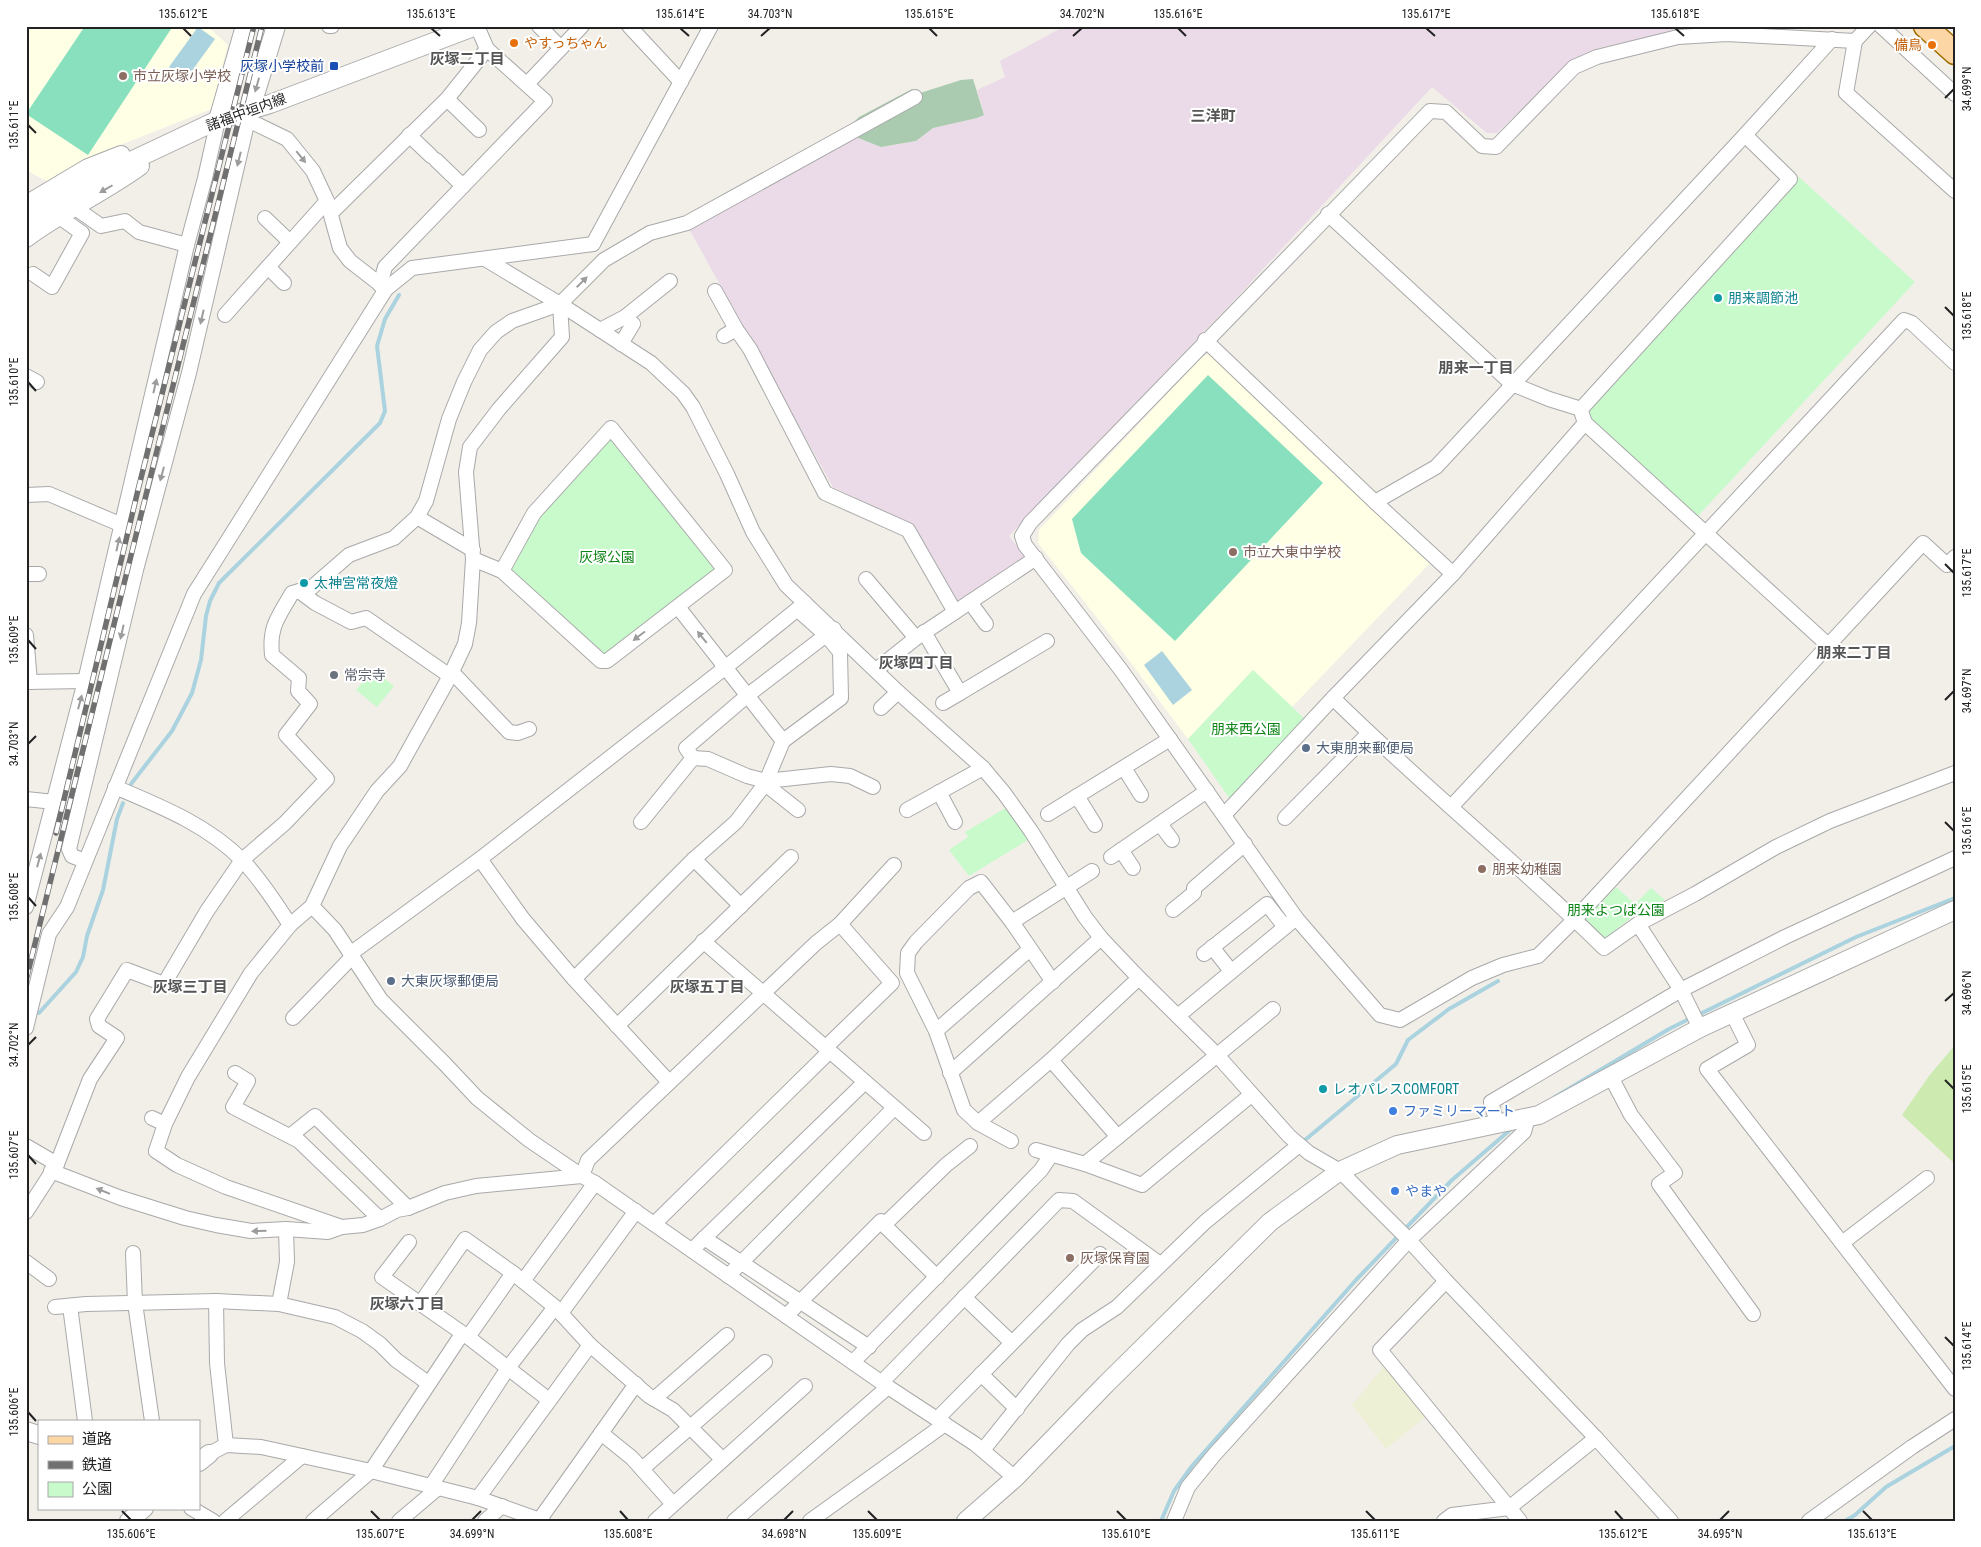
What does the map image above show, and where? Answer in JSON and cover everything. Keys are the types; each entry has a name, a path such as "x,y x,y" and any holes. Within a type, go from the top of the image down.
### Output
{"main road":[{"path":"1925,26 1955,53"}],"street":[{"path":"26,907 85,681 187,245 244,26"},
{"path":"85,861 72,856 69,850 136,570 189,373 249,115 276,26"},
{"path":"383,287 385,267 545,101 487,49 477,26"},
{"name":"諸福中垣内線","path":"26,219 102,176 218,120 249,115 477,26"},
{"path":"539,26 561,48"},
{"path":"526,84 582,26"},
{"path":"628,26 681,82"},
{"path":"593,244 711,26"},
{"path":"1869,26 1856,41 1846,93 1955,191"},
{"path":"1881,26 1955,94"},
{"path":"1290,922 1245,844 1121,670 1025,545 1022,536 1030,523 1205,340 1430,111 1446,112 1482,146 1496,147 1574,67 1597,57 1678,37 1727,34 1856,41"},
{"path":"1374,502 1436,467 1832,39"},
{"path":"225,315 290,242 409,135 447,98 487,49"},
{"path":"26,1212 54,1167 90,1079 117,1038 99,1026 97,1019 127,970 164,984 206,911 242,860 285,823 328,779 286,735 310,704 298,691 298,678 272,655 270,638 272,628 292,593 312,588 349,555 394,538 417,517 426,501 449,419 480,350 496,332 512,321 560,304 604,260 650,234 687,223 914,97"},
{"path":"447,98 479,130"},
{"path":"249,115 287,139 313,171 329,207 340,248 350,261 383,287"},
{"path":"409,135 463,186"},
{"path":"1224,815 1332,698 1453,574 1583,416 1790,179 1745,135"},
{"path":"26,205 88,168 134,150 174,141"},
{"path":"26,238 58,216 118,182 174,141"},
{"path":"74,207 101,226 125,221 139,232 187,245"},
{"path":"1328,214 1512,384 1549,399 1583,416 1706,534 1828,645"},
{"path":"33,274 52,287 82,233 58,216"},
{"path":"265,218 290,242"},
{"path":"26,1028 49,934 67,907 114,787 194,594 383,287 412,268 593,244"},
{"path":"593,244 604,260"},
{"path":"485,259 560,304 651,363 682,393 693,407 727,474 753,532 786,585 802,606 876,670 982,768 1004,793 1085,918 1102,938 1139,978 1217,1055 1251,1095 1299,1145 1309,1153 1340,1170 1408,1239 1596,1438 1671,1521"},
{"path":"268,267 284,284"},
{"path":"600,330 625,317 670,282"},
{"path":"715,291 730,332 750,349 825,493 908,530 955,612"},
{"path":"342,1227 226,1187 177,1165 156,1151 165,1124 188,1077 251,973 290,925 312,906 340,846 377,790 400,766 451,674 465,644 469,623 473,554 466,472 470,447 499,409 562,337 560,304"},
{"path":"621,344 632,324 625,317"},
{"path":"1452,806 1904,320 1912,323 1955,363"},
{"path":"1205,340 1374,502 1453,574"},
{"path":"417,517 502,571 601,661 607,661 725,570 611,428 534,512 502,571"},
{"path":"26,495 49,494 122,526"},
{"path":"1231,971 1208,950 1268,904 1290,922 1380,1015 1400,1020 1472,978 1503,965 1538,956 1575,919 1924,543 1952,565"},
{"path":"876,670 920,635 1036,558"},
{"path":"866,579 920,635 960,693"},
{"path":"299,591 315,603 351,622 366,618 451,674 509,732 518,733 529,729"},
{"path":"970,602 986,624"},
{"path":"293,1018 351,955 480,859 726,668 802,606"},
{"path":"678,607 783,741"},
{"path":"692,758 686,748 748,695 830,632"},
{"path":"574,979 694,860 736,822 765,782 783,741 841,698 840,652 830,632"},
{"path":"26,635 28,682 85,681"},
{"path":"943,703 1047,641"},
{"path":"881,708 898,692"},
{"path":"1332,698 1368,733 1452,806 1575,919 1604,948 1638,924 1695,894 1776,847 1830,821 1955,773"},
{"path":"1285,818 1368,733"},
{"path":"1048,814 1170,739"},
{"path":"692,758 708,760 765,782 798,810"},
{"path":"641,822 692,758"},
{"path":"908,810 982,768"},
{"path":"1124,768 1141,795"},
{"path":"765,782 831,774 850,776 873,787"},
{"path":"114,787 176,813 219,840 242,860 263,884 290,925"},
{"path":"1133,868 1116,854 1207,791"},
{"path":"939,792 955,822"},
{"path":"1077,796 1095,825"},
{"path":"26,799 54,802"},
{"path":"1160,824 1172,840"},
{"path":"1173,910 1194,893 1194,888 1245,844"},
{"path":"617,1026 791,857"},
{"path":"1496,1123 1491,1102 1681,990 1802,929 1955,858"},
{"path":"480,859 522,919 574,979 669,1082"},
{"path":"694,860 741,906"},
{"path":"582,1176 588,1160 816,943 840,924 894,865"},
{"path":"1012,922 1065,886 1092,871"},
{"path":"1011,1141 978,1123 964,1110 936,1031 907,973 908,953 932,925 969,888 981,882 1012,922 1053,982"},
{"path":"312,906 335,930 381,1000 477,1098 529,1140 595,1183 983,1450 1016,1478"},
{"path":"966,1521 1016,1478 1106,1384 1270,1222 1340,1170 1398,1145 1539,1115 1611,1077 1699,1026 1732,1013 1955,910"},
{"path":"1178,1016 1290,922"},
{"path":"654,1224 892,983 840,924"},
{"path":"1638,924 1681,990 1699,1026"},
{"path":"950,1073 1102,938"},
{"path":"703,941 924,1134"},
{"path":"936,1031 1030,949"},
{"path":"978,1123 1051,1060 1139,978"},
{"path":"1085,1164 1273,1009"},
{"path":"1732,1013 1748,1045 1707,1069 1955,1389"},
{"path":"1051,1060 1118,1137"},
{"path":"236,1074 248,1081 233,1106 299,1141 380,1219"},
{"path":"1611,1077 1631,1116 1675,1173 1659,1184 1753,1314"},
{"path":"692,1250 865,1082"},
{"path":"1036,1150 1051,1156 1085,1164 1142,1185 1251,1095"},
{"path":"728,1276 894,1108"},
{"path":"290,1136 315,1116 408,1208"},
{"path":"1174,1521 1188,1487 1214,1455 1408,1239 1524,1132 1528,1117"},
{"path":"152,1118 165,1124"},
{"path":"983,1450 1068,1344 1082,1330 1117,1308 1205,1222 1299,1145"},
{"path":"26,1146 54,1167 120,1198 185,1218 251,1231 328,1232 342,1227 363,1225 397,1210 408,1208 446,1193 476,1186 582,1176"},
{"path":"884,1225 946,1165 970,1146"},
{"path":"853,1362 1041,1170 1051,1156"},
{"path":"1842,1244 1927,1178"},
{"path":"313,1521 371,1471 428,1383 465,1335 518,1277 595,1183"},
{"path":"734,1521 885,1384 964,1297 1059,1200 1073,1201 1160,1264"},
{"path":"399,1521 434,1487 508,1368 558,1310 636,1211"},
{"path":"786,1316 881,1221 937,1277"},
{"path":"279,1304 287,1262 286,1230"},
{"path":"704,1238 869,1347"},
{"path":"420,1304 465,1239 518,1277 558,1310 590,1344 654,1399 672,1410 722,1459"},
{"path":"409,1242 382,1277 465,1335 549,1400"},
{"path":"133,1252 135,1303 152,1420"},
{"path":"810,1521 941,1421 1011,1342 1100,1254"},
{"path":"26,1262 49,1278"},
{"path":"1446,1281 1380,1350 1520,1521"},
{"path":"964,1297 1011,1342"},
{"path":"216,1301 217,1363 226,1444"},
{"path":"55,1307 86,1304 216,1301 279,1304 335,1317 362,1331 380,1344 396,1360 428,1383"},
{"path":"70,1306 86,1420"},
{"path":"654,1399 728,1335"},
{"path":"478,1498 590,1344"},
{"path":"642,1470 765,1362"},
{"path":"981,1374 1017,1409"},
{"path":"202,1456 226,1444 261,1447 371,1471 478,1498 541,1520 636,1384"},
{"path":"655,1521 805,1386"},
{"path":"1809,1521 1912,1447 1955,1419"},
{"path":"26,1431 38,1435"},
{"path":"601,1433 632,1458 674,1504"},
{"path":"1444,1521 1452,1515 1509,1508 1596,1438"},
{"path":"225,1521 302,1456"},
{"path":"485,1521 502,1506"},
{"path":"129,1521 142,1510"},
{"path":"195,1510 214,1521"}],"shaded area":[{"name":"市立灰塚小学校","path":"26,26 207,26 228,45 212,108 90,157 48,182 26,170"},
{"path":"1065,26 1701,26 1599,48 1570,62 1497,133 1487,133 1432,87 1238,296 1009,536 1023,554 1023,558 959,603 910,524 833,487 689,229 853,136 881,147 916,141 933,128 977,118 984,114 977,90 1005,77 1000,61"},
{"path":"973,79 984,115 933,128 916,141 881,147 853,136 851,125 859,117 912,89 917,94 961,80"},
{"name":"市立大東中学校","path":"1209,354 1431,562 1292,707 1253,670 1188,739 1038,543 1039,530 1202,357"},
{"path":"1386,1364 1424,1409 1424,1418 1386,1449 1352,1405"}],"green space":[{"path":"85,26 173,26 88,155 26,114"},
{"path":"1799,177 1915,282 1697,517 1589,417 1586,409"},
{"path":"1208,375 1323,483 1175,641 1081,553 1072,519"},
{"name":"灰塚公園","path":"611,434 717,568 602,657 506,571 537,515"},
{"path":"373,670 394,686 377,707 356,690"},
{"name":"朋来西公園","path":"1253,670 1305,719 1230,799 1188,739"},
{"path":"1009,806 1031,838 969,876 949,850 968,837 965,832"},
{"name":"朋来よつば公園","path":"1616,887 1635,904 1651,888 1665,900 1632,917 1604,939 1583,921"},
{"path":"1955,1045 1955,1164 1902,1115 1929,1076"}],"water":[{"path":"198,27 215,39 186,79 169,67"},
{"path":"1162,651 1192,690 1173,705 1144,665"}],"waterway":[{"path":"131,784 172,731 192,693 201,660 206,616 210,601 219,583 380,423 385,411 377,346 385,319 399,295"},
{"path":"39,1013 76,972 83,957 87,936 103,890 117,819 123,803"},
{"path":"1698,1015 1856,937 1955,898"},
{"path":"1305,1140 1396,1064 1408,1040 1449,1009 1498,981"},
{"path":"1555,1097 1669,1029 1691,1018"},
{"path":"1161,1521 1174,1491 1192,1466 1356,1280 1452,1180 1510,1130"},
{"path":"1845,1521 1855,1515 1886,1487 1955,1446"}],"railway":[{"path":"56,833 138,490 254,26"},
{"path":"26,980 262,26"}],"place":[{"name":"やすっちゃん","path":"514,43"},
{"name":"備鳥","path":"1932,45"},
{"name":"灰塚小学校前","path":"334,66"},
{"name":"市立灰塚小学校","path":"123,76"},
{"name":"朋来調節池","path":"1718,298"},
{"name":"市立大東中学校","path":"1233,552"},
{"name":"太神宮常夜燈","path":"304,583"},
{"name":"常宗寺","path":"334,675"},
{"name":"大東朋来郵便局","path":"1306,748"},
{"name":"朋来幼稚園","path":"1482,869"},
{"name":"大東灰塚郵便局","path":"391,981"},
{"name":"レオパレスCOMFORT","path":"1323,1089"},
{"name":"ファミリーマート","path":"1393,1111"},
{"name":"やまや","path":"1395,1191"},
{"name":"灰塚保育園","path":"1070,1258"}],"district":[{"name":"灰塚二丁目","path":"467,59"},
{"name":"三洋町","path":"1213,116"},
{"name":"朋来一丁目","path":"1476,368"},
{"name":"朋来二丁目","path":"1854,653"},
{"name":"灰塚四丁目","path":"916,663"},
{"name":"灰塚三丁目","path":"190,987"},
{"name":"灰塚五丁目","path":"707,987"},
{"name":"灰塚六丁目","path":"407,1304"}]}
